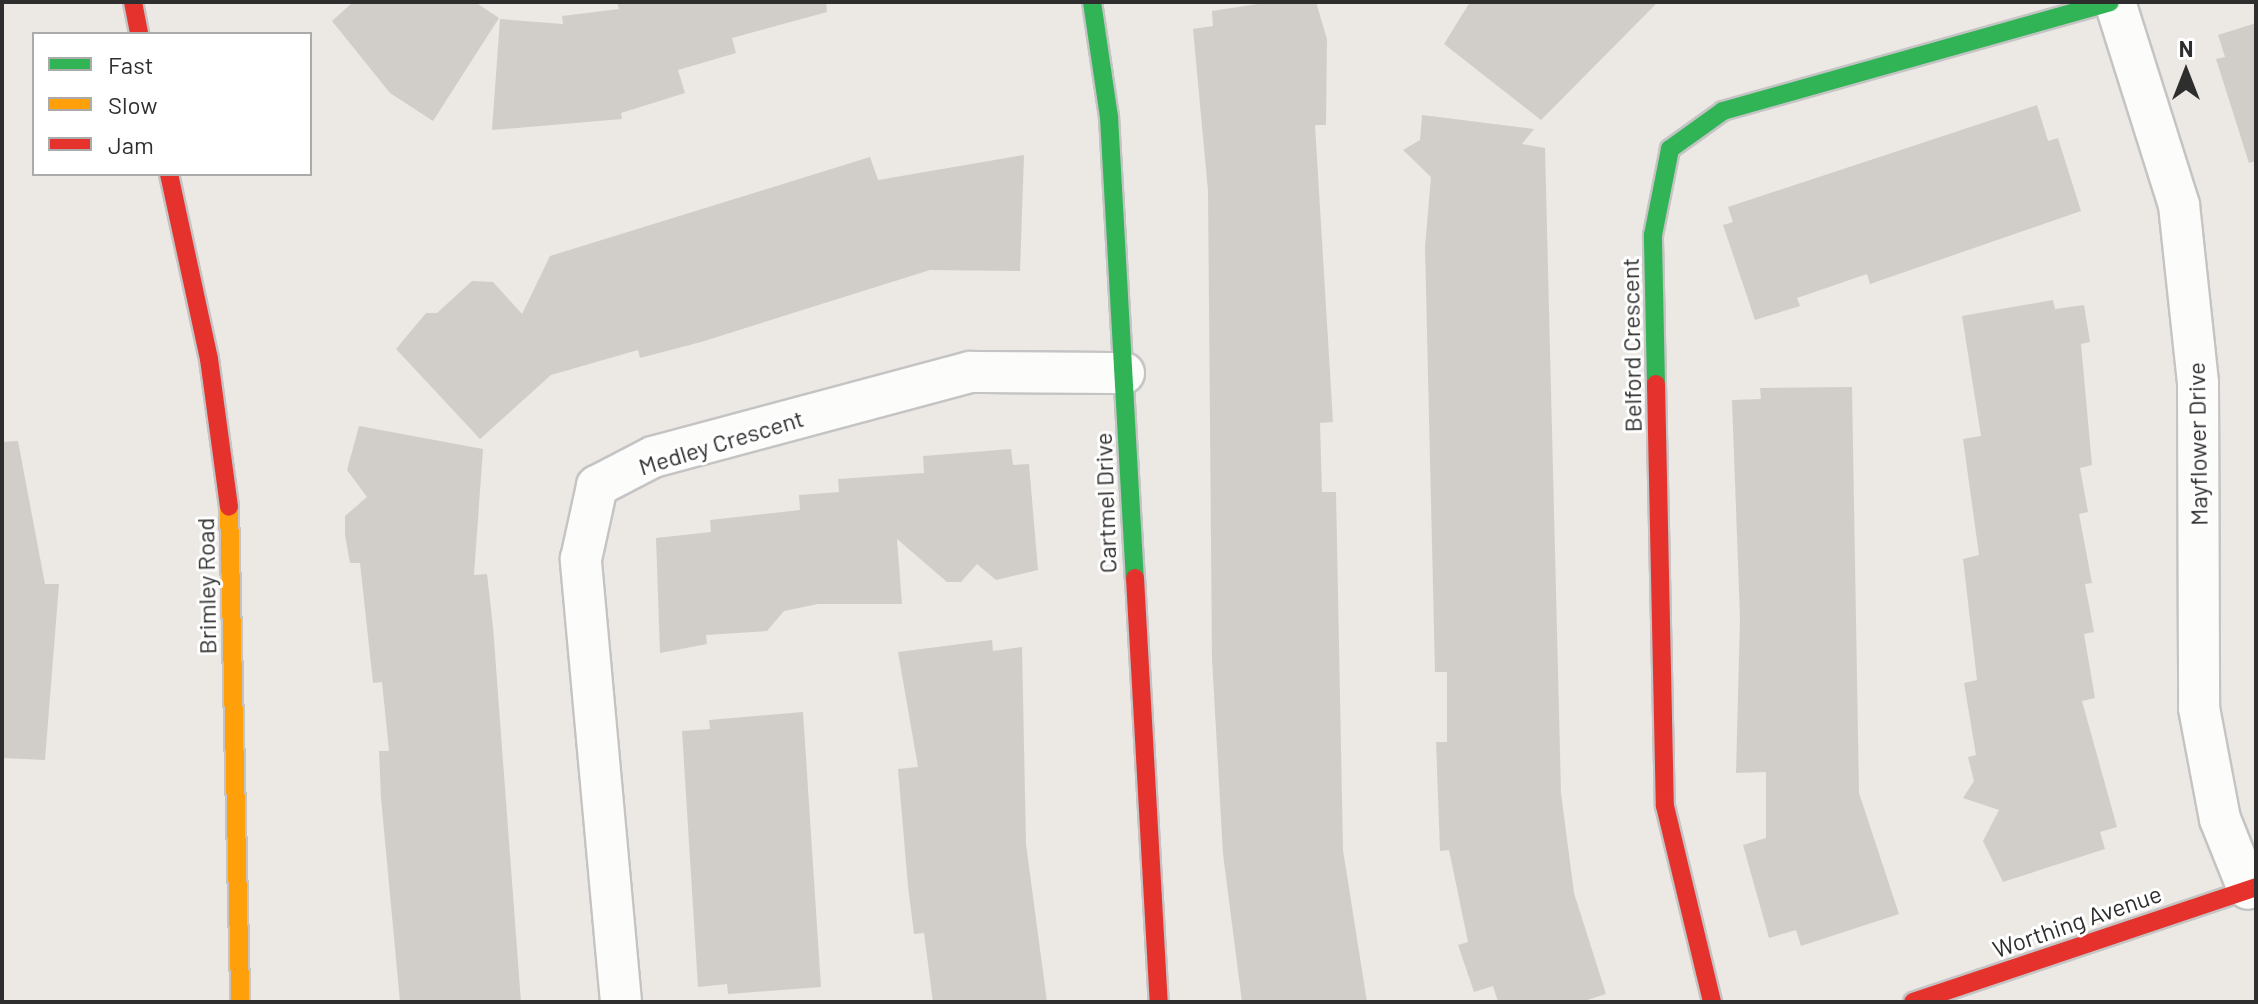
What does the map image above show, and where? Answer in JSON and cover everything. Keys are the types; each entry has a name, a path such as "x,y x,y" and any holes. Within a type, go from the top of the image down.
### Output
{"street":[{"path":"133,2 139,32"},
{"name":"Cartmel Drive","path":"1092,2 1109,117 1159,1002"},
{"name":"Mayflower Drive","path":"2112,2 2179,205 2198,384 2199,708 2220,819 2252,888"},
{"name":"Belford Crescent","path":"1712,1002 1665,806 1653,235 1670,149 1723,111 2112,2"},
{"name":"Brimley Road","path":"169,176 209,359 230,512 240,1002"},
{"name":"Medley Crescent","path":"621,1002 581,559 597,486 653,457 970,372 1124,373"},
{"name":"Worthing Avenue","path":"1913,1002 2252,888"}],"building":[{"path":"353,2 475,2 499,18 433,121 390,93 332,21"},
{"path":"617,2 826,2 827,12 732,38 736,53 678,70 685,93 621,113 622,119 492,130 500,19 563,24 562,16 619,9"},
{"path":"1271,2 1316,2 1327,39 1326,125 1315,125 1333,422 1320,423 1322,492 1336,492 1343,850 1367,1002 1242,1002 1223,854 1212,659 1208,191 1193,29 1213,26 1212,11"},
{"path":"1470,2 1658,2 1541,120 1444,44"},
{"path":"2256,23 2256,161 2249,163 2216,59 2225,57 2218,35"},
{"path":"2037,105 2048,141 2058,138 2081,211 1870,284 1867,274 1797,298 1800,306 1755,320 1723,225 1733,222 1728,207"},
{"path":"1422,115 1534,129 1522,144 1545,148 1561,793 1574,893 1606,994 1581,1002 1498,1002 1493,986 1474,992 1458,945 1468,942 1449,850 1440,851 1436,742 1447,742 1447,672 1435,672 1425,247 1431,177 1403,150 1420,140"},
{"path":"1024,155 1020,271 930,270 701,342 640,358 638,350 551,375 480,439 396,349 426,313 437,313 472,281 493,282 522,314 550,256 870,157 878,180"},
{"path":"2053,300 2055,309 2084,305 2090,342 2081,344 2092,465 2080,468 2088,512 2079,514 2092,583 2085,584 2094,632 2084,634 2095,698 2082,701 2117,827 2100,832 2105,849 2003,882 1983,841 1999,810 1963,798 1974,781 1968,757 1976,755 1964,683 1977,680 1963,559 1979,555 1963,439 1981,436 1962,316"},
{"path":"1852,387 1859,793 1899,914 1801,946 1796,930 1769,938 1743,845 1766,838 1766,772 1736,773 1740,618 1732,400 1761,399 1760,388"},
{"path":"359,426 483,449 474,575 487,574 493,627 521,1002 400,1002 381,798 379,751 389,751 382,682 373,683 360,563 350,563 345,535 345,516 367,497 347,470"},
{"path":"18,441 45,584 59,584 45,760 2,758 2,442"},
{"path":"1011,449 1013,465 1029,464 1038,570 996,580 977,564 961,582 947,582 897,539 902,604 818,604 784,611 767,631 706,635 707,644 660,653 656,538 711,532 710,520 800,510 799,495 839,492 838,479 924,473 923,456"},
{"path":"992,640 993,651 1022,647 1026,844 1047,1002 933,1002 924,933 914,934 908,886 898,769 918,767 898,652"},
{"path":"803,712 821,987 728,994 727,984 698,987 682,731 710,729 709,720"}],"traffic: fast":[{"path":"1092,2 1109,117 1135,578"},
{"path":"1656,384 1653,235 1670,149 1723,111 2110,2"}],"traffic: slow":[{"path":"229,507 240,1002"}],"traffic: jam":[{"path":"133,2 139,32"},
{"path":"169,176 209,359 229,507"},
{"path":"1656,384 1665,806 1712,1002"},
{"path":"1135,578 1159,1002"},
{"path":"1913,1002 2256,887"}]}
